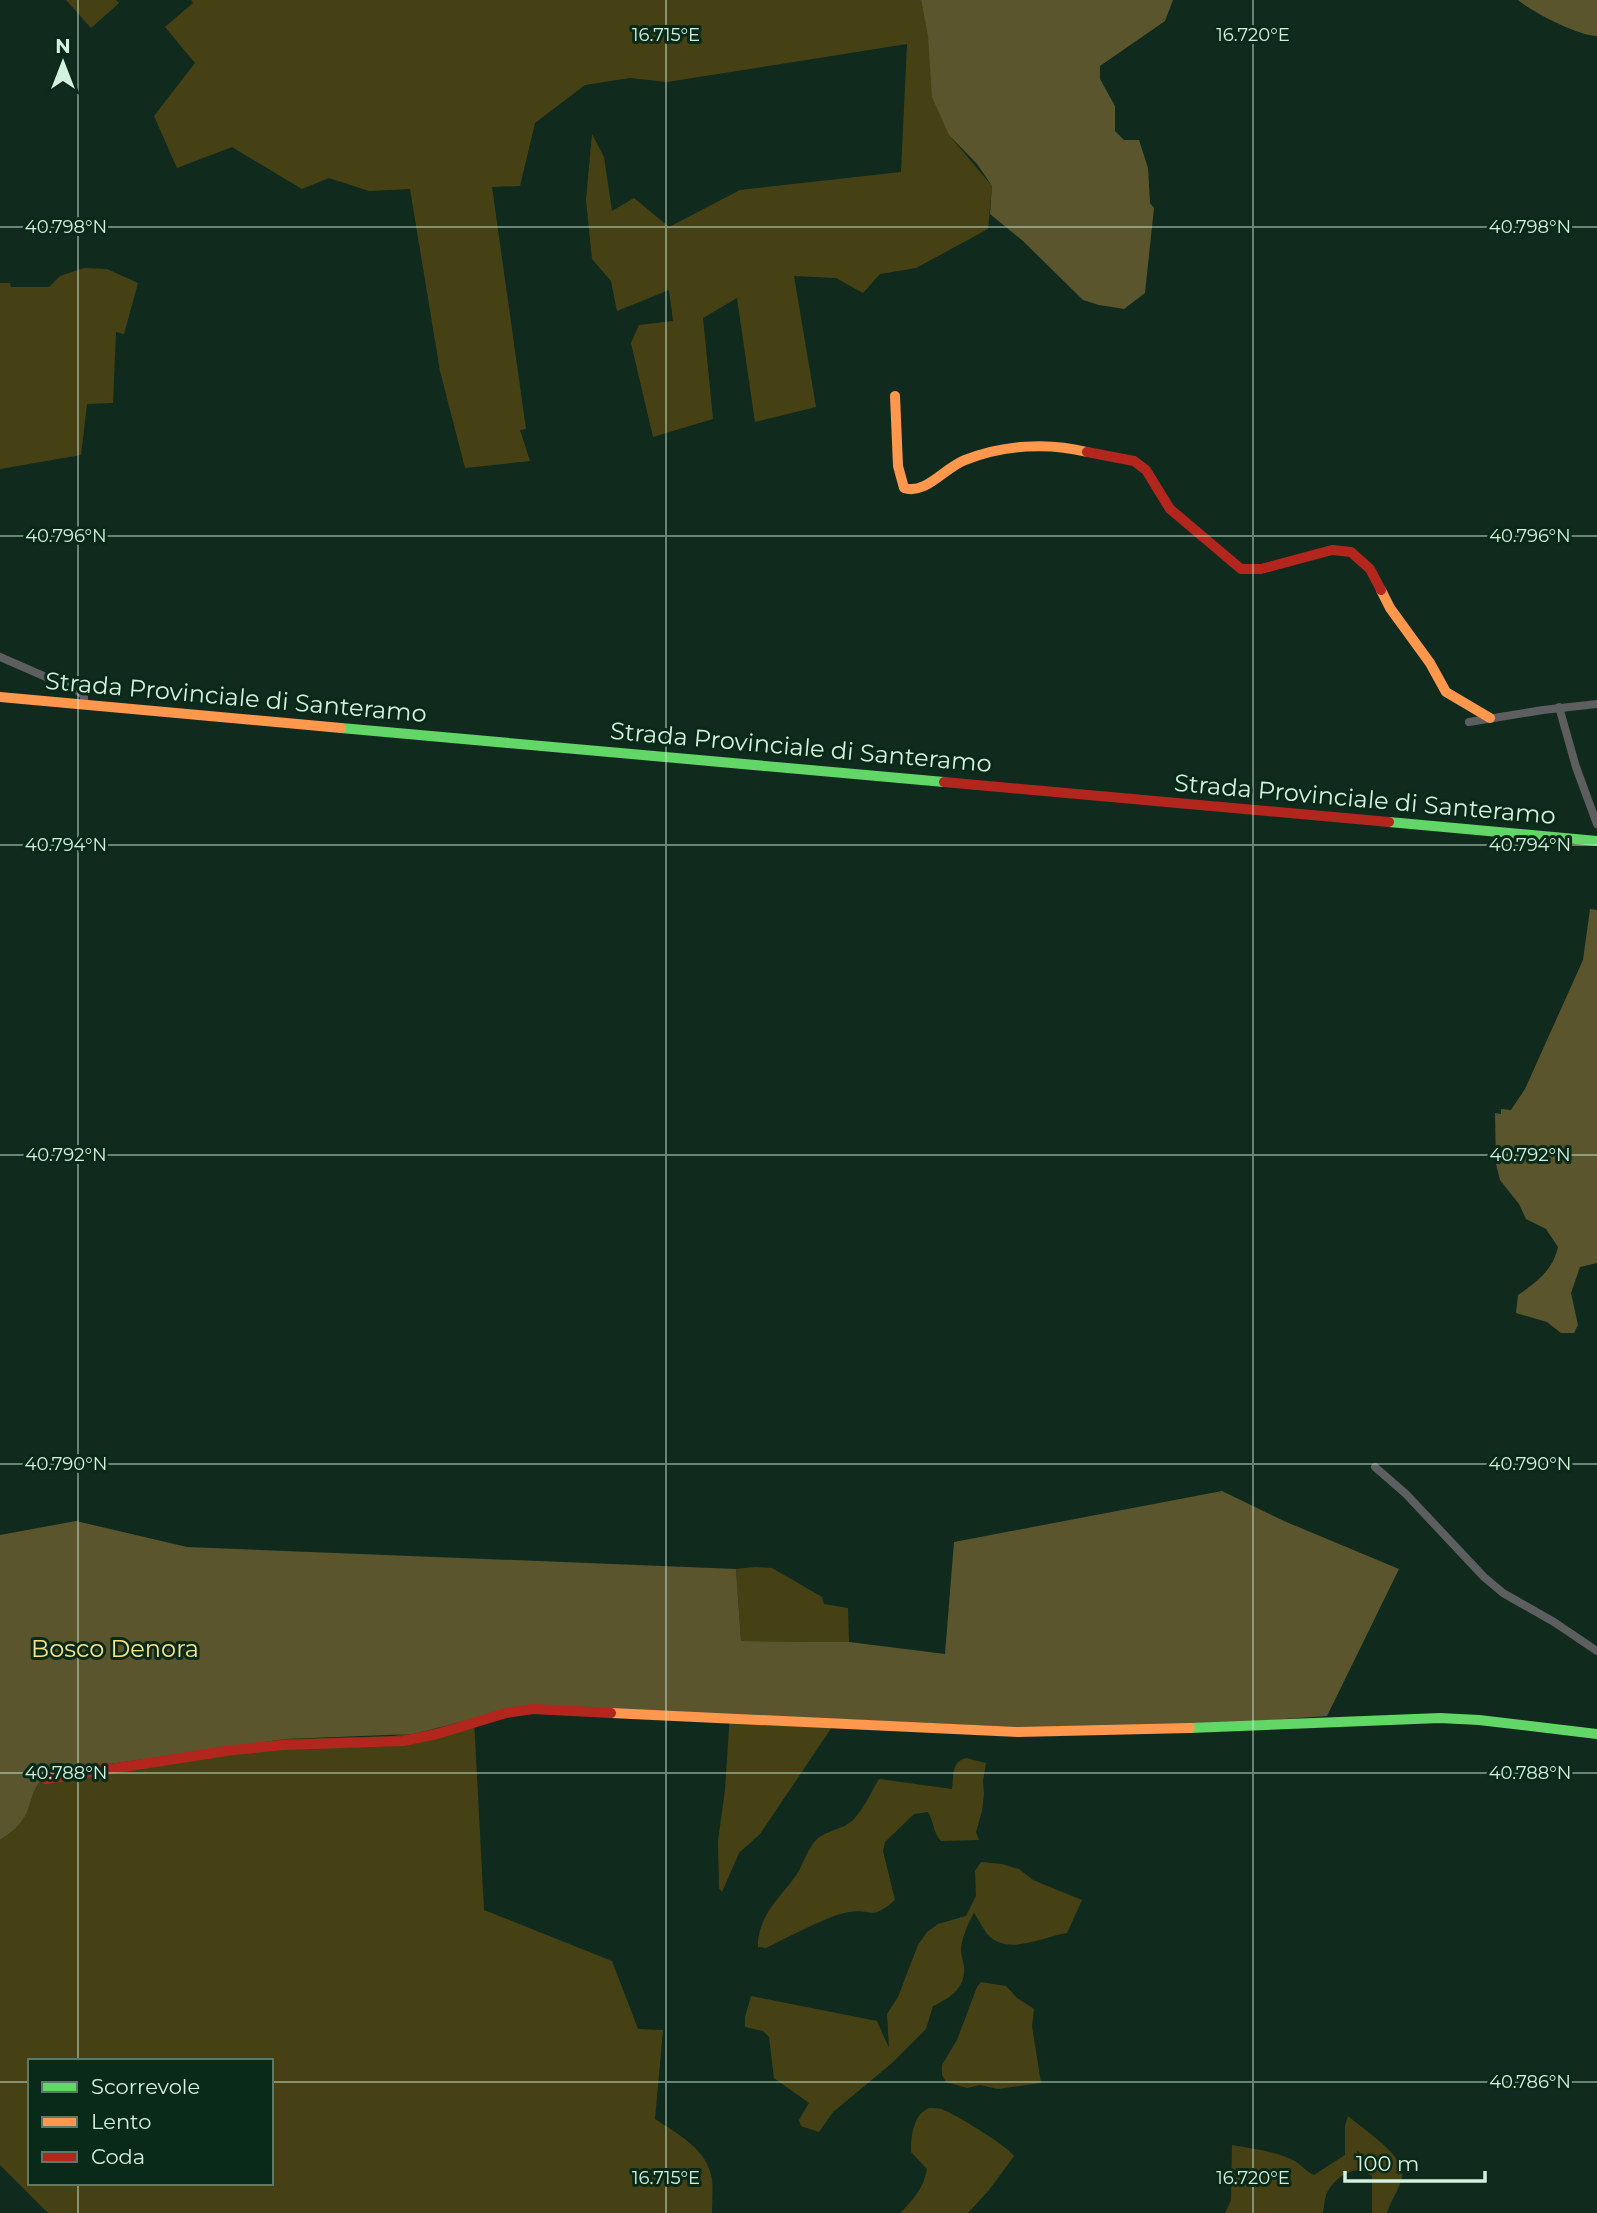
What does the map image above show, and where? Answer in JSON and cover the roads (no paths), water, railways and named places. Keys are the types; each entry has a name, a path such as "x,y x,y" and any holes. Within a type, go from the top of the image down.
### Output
{"street":[{"path":"895,396 901,479 904,488 913,491 925,487 949,468 976,456 1017,447 1063,446 1104,457 1134,461 1143,466 1170,509 1241,569 1261,569 1332,550 1351,552 1370,569 1390,608 1430,663 1446,692 1490,719"},
{"path":"0,657 78,691 84,696 84,704"},
{"name":"Strada Provinciale di Santeramo","path":"0,697 1597,841"},
{"path":"1469,722 1597,704"},
{"path":"1559,708 1576,767 1597,824"},
{"path":"1375,1467 1406,1494 1484,1577 1503,1593 1554,1622 1597,1651"},
{"path":"46,1780 257,1747 402,1741 437,1734 506,1713 533,1709 1018,1732 1440,1718 1597,1734"}],"park label":[{"name":"Bosco Denora","path":"115,1648"}]}
